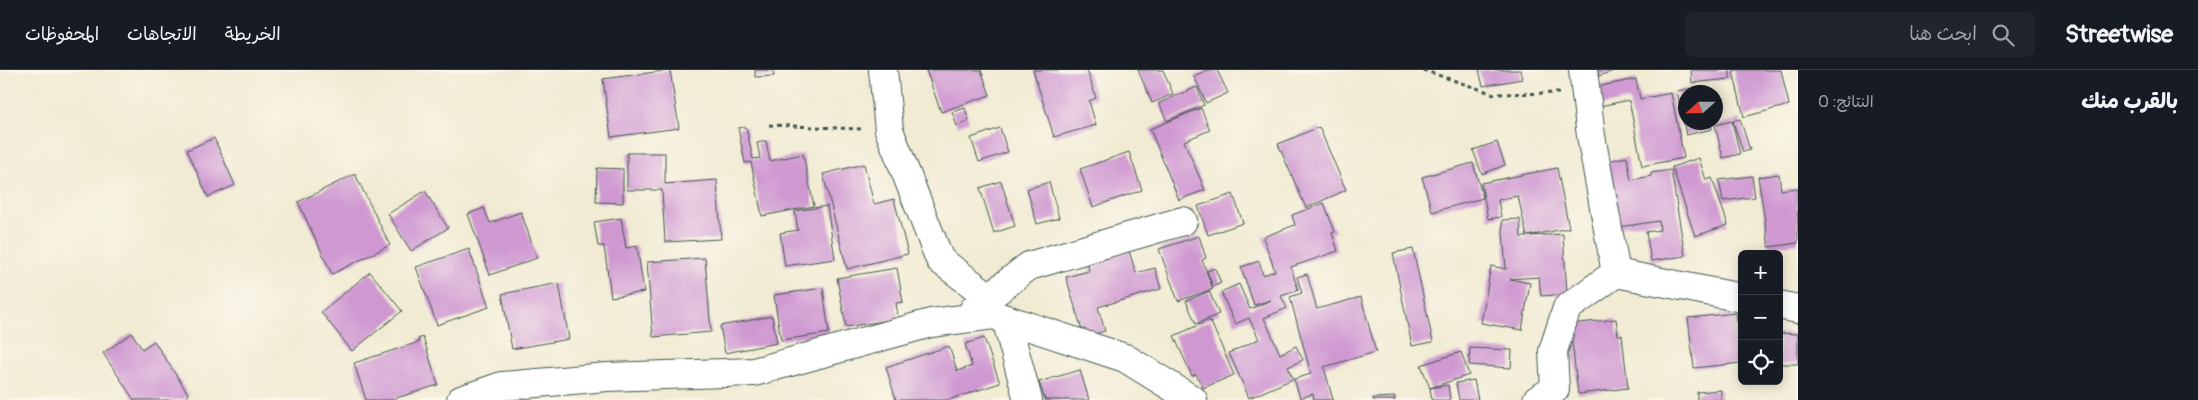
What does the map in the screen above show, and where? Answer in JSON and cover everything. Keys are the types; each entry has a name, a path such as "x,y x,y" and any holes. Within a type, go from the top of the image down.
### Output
{"street":[{"path":"883,70 890,130 940,260 988,296"},
{"path":"1584,81 1616,273"},
{"path":"961,320 988,296 1029,266 1184,221"},
{"path":"1537,400 1556,389 1554,351 1567,308 1616,273 1738,297"},
{"path":"1783,306 1798,309"},
{"path":"461,400 502,386 608,377 754,372 931,323 994,315 1125,358 1193,400"},
{"path":"1006,320 1028,400"}],"path":[{"path":"1423,70 1494,94 1584,81"},
{"path":"768,125 890,130"}],"building":[{"path":"670,70 679,128 611,137 603,79"},
{"path":"755,70 773,70 774,76 755,77"},
{"path":"926,70 981,70 990,95 941,112"},
{"path":"1033,70 1087,70 1096,98 1089,101 1096,125 1054,137"},
{"path":"1138,70 1163,70 1173,94 1152,103"},
{"path":"1207,70 1217,70 1228,93 1206,103 1194,76"},
{"path":"1479,70 1520,70 1522,79 1483,86"},
{"path":"1597,70 1616,70 1599,76"},
{"path":"1691,70 1730,70 1730,79 1692,83"},
{"path":"1781,70 1789,105 1744,117 1733,71"},
{"path":"1636,79 1640,99 1671,93 1684,158 1642,166 1629,100 1600,106 1596,87"},
{"path":"1197,87 1204,105 1167,121 1159,103"},
{"path":"965,108 969,121 957,126 952,112"},
{"path":"1201,108 1210,130 1184,141 1205,190 1179,200 1150,129"},
{"path":"1740,119 1750,150 1743,152 1733,121"},
{"path":"1732,121 1740,154 1723,158 1716,130 1723,130 1723,123"},
{"path":"746,127 753,159 760,158 757,143 766,141 770,161 803,154 814,206 762,216 751,162 745,163 738,128"},
{"path":"1319,127 1346,190 1306,208 1278,144"},
{"path":"1000,128 1008,152 979,162 971,138"},
{"path":"1685,130 1708,130 1686,135"},
{"path":"214,138 235,185 208,197 187,150"},
{"path":"1497,142 1505,165 1482,174 1473,150"},
{"path":"1129,152 1142,190 1093,207 1080,169"},
{"path":"627,153 665,153 665,184 717,180 721,239 665,242 662,190 627,190"},
{"path":"1627,157 1631,180 1651,176 1651,173 1671,170 1685,256 1651,261 1646,232 1660,230 1659,221 1612,228 1601,162"},
{"path":"1699,158 1706,180 1712,178 1728,225 1695,236 1672,167"},
{"path":"1473,163 1483,198 1432,212 1422,177"},
{"path":"864,164 874,204 894,199 908,254 847,269 823,174"},
{"path":"597,168 623,169 623,203 596,202"},
{"path":"1557,168 1569,228 1528,236 1563,234 1567,294 1541,296 1539,277 1510,279 1530,283 1522,330 1481,323 1491,266 1506,269 1502,220 1520,219 1521,237 1527,237 1518,196 1498,200 1501,217 1488,219 1481,183"},
{"path":"355,174 390,245 332,274 298,202"},
{"path":"1779,174 1781,190 1797,188 1798,243 1769,247 1758,177"},
{"path":"1752,176 1755,197 1723,201 1719,180"},
{"path":"1001,181 1015,226 994,233 980,188"},
{"path":"1049,182 1059,218 1037,224 1027,189"},
{"path":"425,191 448,228 411,251 388,214"},
{"path":"1233,194 1243,223 1208,235 1198,206"},
{"path":"1324,203 1335,232 1332,233 1338,251 1291,267 1298,290 1281,296 1287,308 1264,318 1280,354 1296,346 1303,360 1288,367 1293,379 1249,398 1229,353 1259,339 1249,318 1235,324 1221,292 1239,284 1250,309 1271,300 1254,305 1241,267 1259,261 1263,275 1275,271 1263,237 1295,225 1292,215"},
{"path":"827,206 835,259 785,266 780,233 798,230 795,211"},
{"path":"484,208 490,223 521,212 537,258 490,275 468,214"},
{"path":"621,218 626,248 637,246 644,292 611,297 604,246 598,246 594,222"},
{"path":"1199,236 1206,258 1202,260 1213,289 1178,301 1159,249"},
{"path":"469,249 489,307 437,325 416,267"},
{"path":"1413,249 1433,342 1412,346 1393,253"},
{"path":"1129,251 1136,273 1155,268 1161,289 1098,307 1105,331 1084,337 1066,277 1089,271 1087,263"},
{"path":"705,258 711,332 653,337 647,262"},
{"path":"897,268 903,302 896,303 899,323 884,326 884,321 846,327 837,278"},
{"path":"1215,268 1221,283 1213,287 1207,271"},
{"path":"370,272 402,311 352,351 321,312"},
{"path":"1307,274 1317,309 1361,297 1376,352 1324,367 1333,400 1314,400 1313,394 1300,398 1294,379 1311,374 1290,297 1302,293 1297,277"},
{"path":"559,283 569,339 512,349 502,294"},
{"path":"823,288 829,333 781,340 774,295"},
{"path":"1209,291 1219,314 1196,324 1186,301"},
{"path":"1736,313 1738,363 1694,368 1688,318"},
{"path":"772,316 777,343 725,353 720,326"},
{"path":"1616,319 1618,335 1622,335 1628,388 1578,394 1570,324"},
{"path":"1210,320 1234,375 1203,388 1196,374 1192,376 1174,336"},
{"path":"132,333 142,349 154,341 189,395 181,400 134,400 103,353"},
{"path":"1783,333 1798,334 1798,364 1783,364"},
{"path":"423,337 438,385 390,400 366,400 354,363 419,342 418,339"},
{"path":"984,338 1000,383 948,400 896,400 886,367 949,346 957,371 972,366 965,344"},
{"path":"1470,348 1512,350 1511,368 1469,365"},
{"path":"1461,352 1469,375 1430,388 1421,365"},
{"path":"1080,370 1089,400 1045,400 1039,382"},
{"path":"1474,380 1478,400 1459,400 1456,383"},
{"path":"1448,385 1450,400 1432,400 1430,388"},
{"path":"1721,390 1721,400 1697,400 1697,392"},
{"path":"1395,397 1395,400 1373,400 1373,398"}]}
